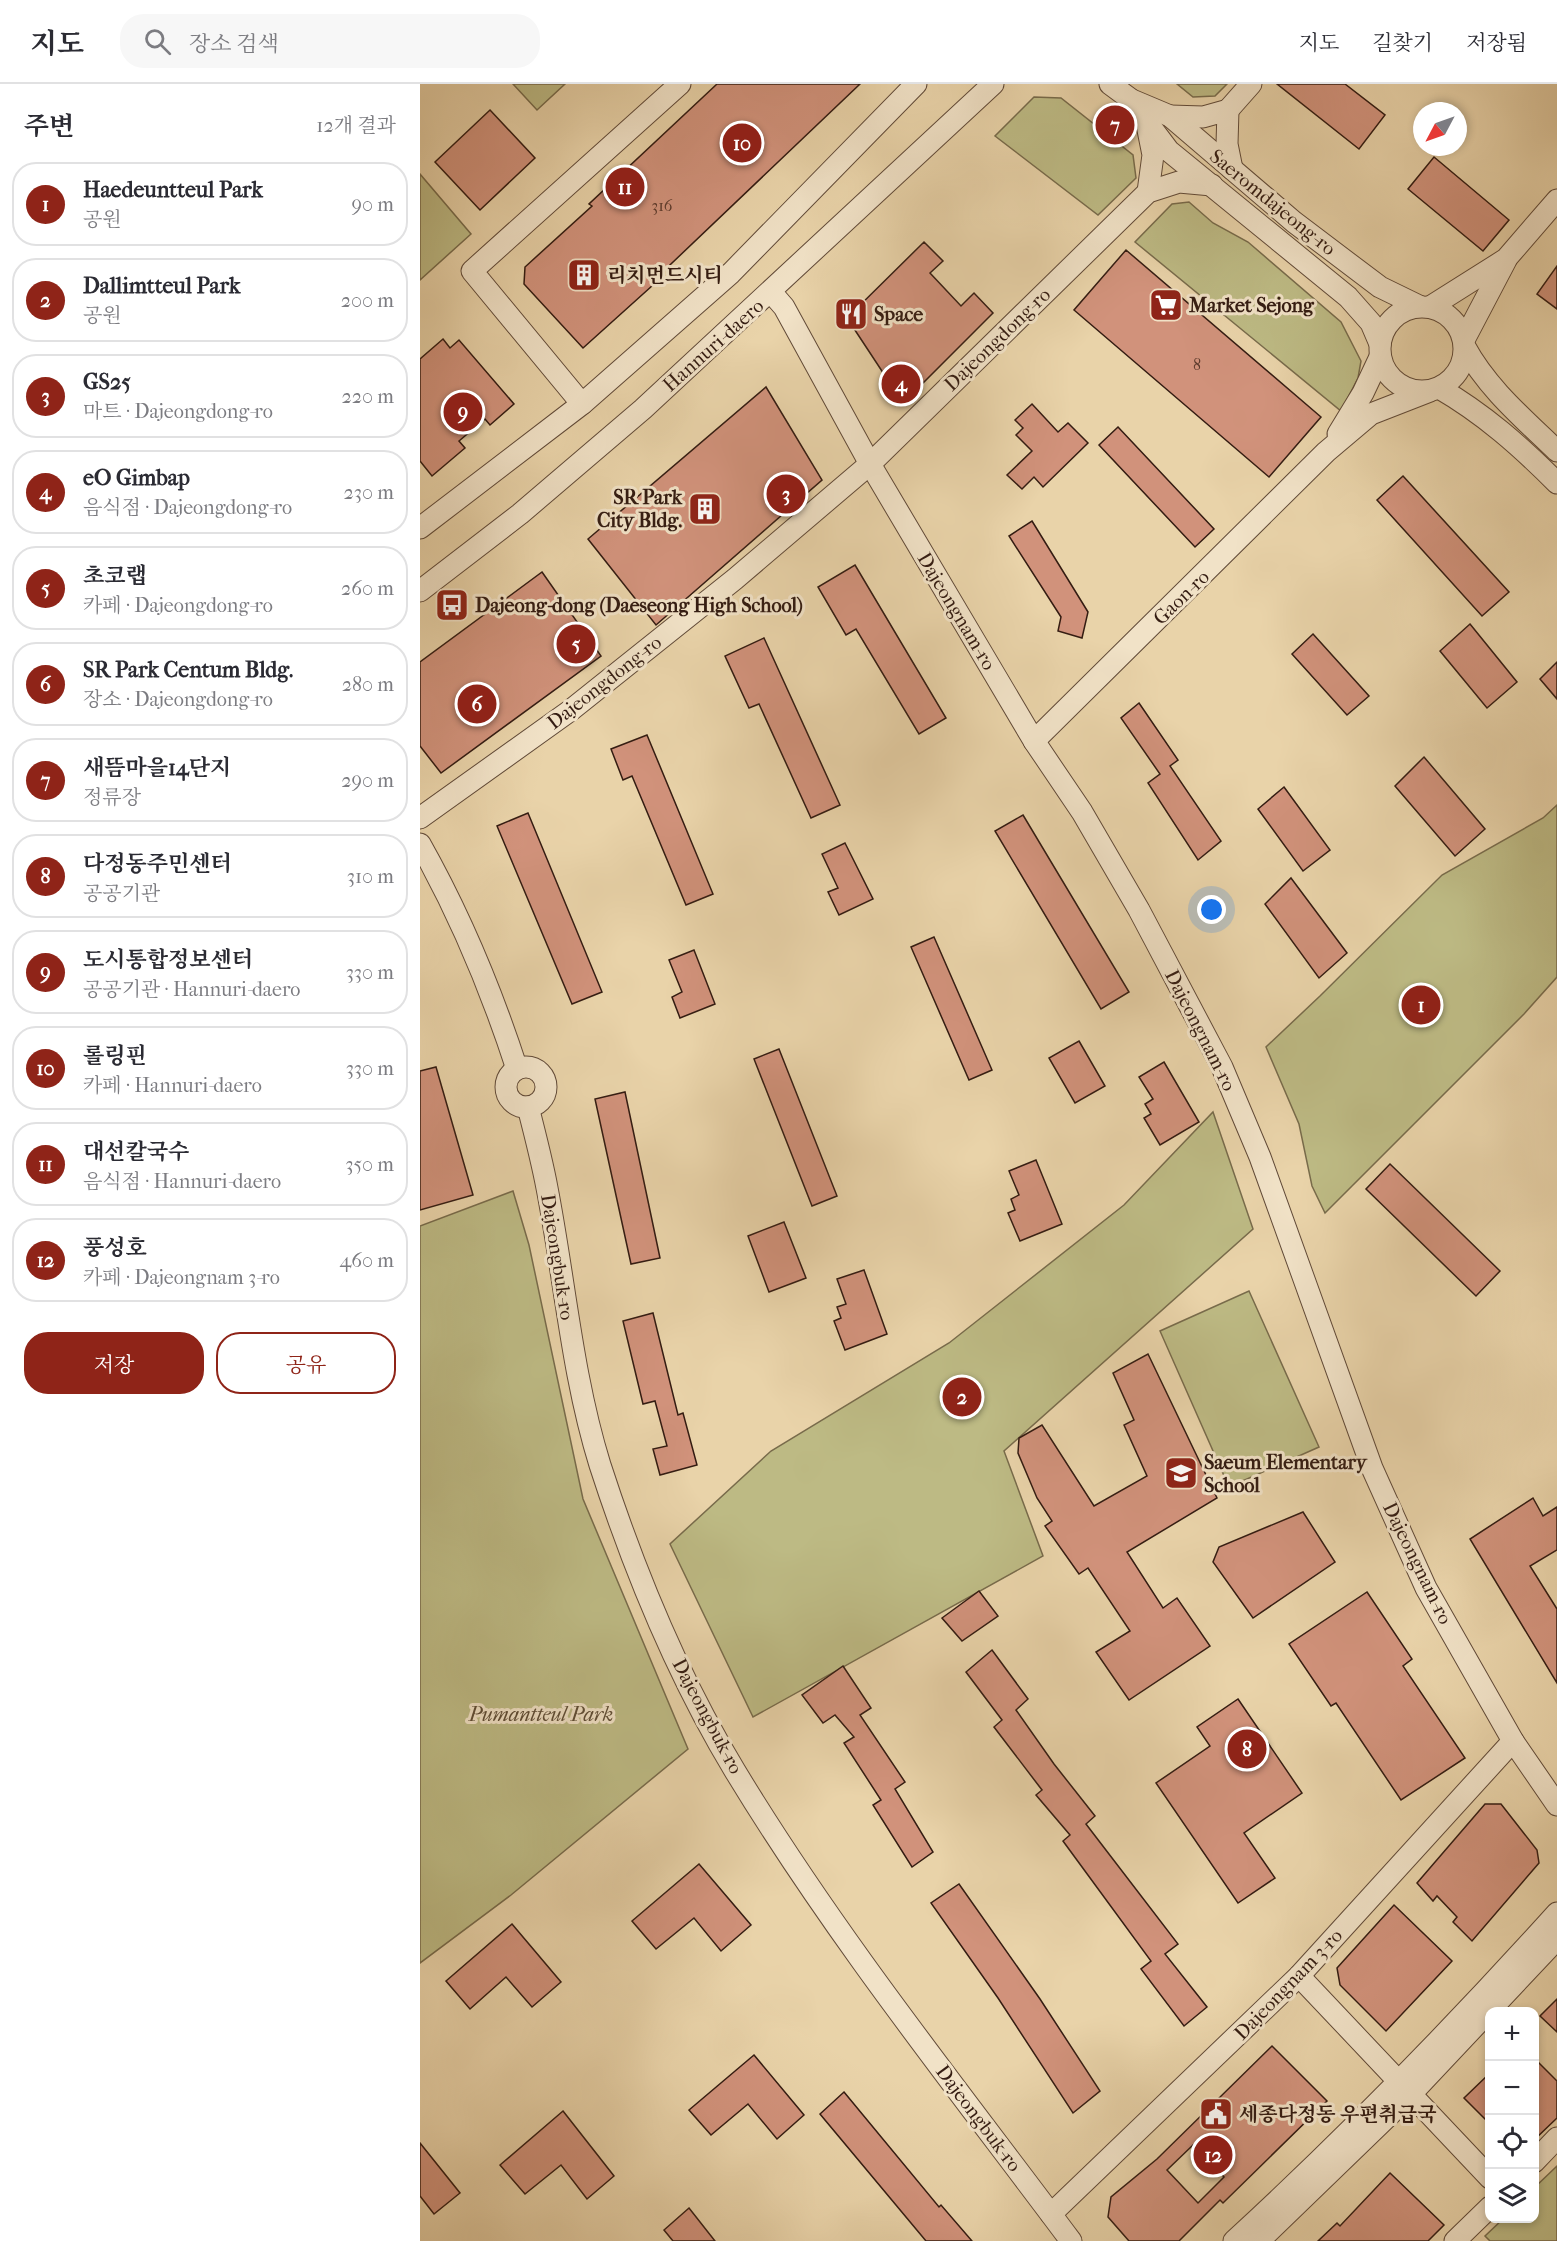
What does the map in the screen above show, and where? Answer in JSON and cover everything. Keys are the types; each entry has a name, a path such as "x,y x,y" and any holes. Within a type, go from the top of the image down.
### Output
{"street":[{"path":"582,404 472,271 680,84"},
{"path":"420,528 582,404 731,273 916,84"},
{"name":"Hannuri-daero","path":"420,591 520,514 643,409 993,84"},
{"name":"Saeromdajeong-ro","path":"1110,84 1129,98 1170,116 1294,222 1380,286 1424,306"},
{"path":"1170,116 1203,117 1228,110 1251,84"},
{"name":"Saeromdajeong-ro","path":"1129,98 1169,151 1348,297 1371,323 1380,350"},
{"path":"1228,110 1227,144 1232,169"},
{"path":"1146,120 1153,155 1148,192 1179,182 1212,185"},
{"name":"Dajeongdong-ro","path":"420,818 580,703 735,579 870,464 1148,192"},
{"path":"1326,452 1371,414 1434,389 1457,374 1462,365 1464,344 1506,259 1557,200"},
{"path":"1326,452 1363,393 1389,321 1398,314 1424,306 1506,259"},
{"name":"Dajeongnam-ro","path":"771,292 784,307 870,464 1034,741 1082,812 1139,910 1222,1066 1260,1157 1372,1468 1426,1588 1513,1742 1557,1805"},
{"path":"1424,306 1452,318 1474,364 1495,389 1557,451"},
{"path":"1380,350 1385,370 1404,388 1434,389 1470,405 1514,441 1557,483"},
{"name":"Gaon-ro","path":"1034,741 1326,452"},
{"path":"420,844 438,876 497,1011 517,1069"},
{"path":"531,1068 542,1075 545,1081 546,1088 540,1101 528,1107 512,1100 506,1089 508,1077 517,1069 531,1068"},
{"name":"Dajeongbuk-ro","path":"528,1107 547,1188 570,1338 600,1463 639,1572 690,1689 734,1769 833,1922 1071,2241"},
{"name":"Dajeongnam 3-ro","path":"1051,2214 1299,1976 1513,1742"},
{"path":"1258,2241 1403,2088 1557,1913"},
{"path":"1234,2241 1403,2088 1557,1939"},
{"path":"1299,1976 1485,2173"},
{"path":"1539,2157 1557,2138"},
{"path":"1455,2241 1485,2212"}],"green space":[{"path":"513,84 565,84 537,110"},
{"path":"1177,84 1227,84 1215,96 1193,97"},
{"path":"1034,97 1061,98 1133,155 1136,178 1098,215 995,136"},
{"path":"420,174 471,234 420,280"},
{"path":"1189,202 1213,223 1248,242 1341,322 1361,361 1358,378 1341,411 1135,242 1172,204"},
{"path":"1557,805 1557,977 1524,1014 1325,1213 1312,1186 1299,1124 1266,1047 1442,875 1543,818"},
{"path":"1213,1112 1253,1229 1004,1451 1043,1556 753,1717 670,1544 771,1451 949,1343 1124,1205"},
{"name":"Pumantteul Park","path":"513,1191 529,1245 583,1499 688,1749 511,1895 420,1963 420,1226"},
{"path":"1249,1291 1319,1447 1229,1487 1160,1331"},
{"path":"1557,2166 1557,2241 1490,2241 1485,2236 1499,2223 1539,2223 1539,2183"}],"building":[{"path":"717,84 860,84 651,283 653,285 583,348 524,284 525,267 592,206 589,204"},
{"path":"1277,84 1345,84 1385,115 1359,149"},
{"path":"490,110 535,158 480,210 435,162"},
{"path":"1434,157 1509,220 1483,251 1408,189"},
{"path":"924,242 943,261 930,273 961,306 974,293 993,313 903,403 847,318"},
{"path":"1126,250 1321,417 1269,477 1074,310"},
{"path":"1557,266 1557,309 1537,294"},
{"path":"443,339 450,348 459,340 514,404 490,425 485,419 459,441 465,448 432,476 420,461 420,359"},
{"name":"SR Park City Bldg.","path":"766,387 822,480 656,625 588,539"},
{"path":"1032,404 1058,432 1068,423 1088,443 1043,487 1034,477 1022,489 1007,475 1032,451 1016,435 1023,428 1015,420"},
{"path":"1118,427 1214,529 1195,547 1099,445"},
{"path":"1403,476 1509,592 1482,616 1377,500"},
{"path":"1032,521 1088,612 1082,638 1058,631 1061,617 1009,536"},
{"path":"855,565 946,718 919,734 856,629 846,635 818,587"},
{"path":"542,572 601,656 441,773 420,746 420,662"},
{"path":"1470,624 1517,682 1487,708 1440,651"},
{"path":"1313,634 1369,696 1347,715 1292,654"},
{"path":"764,638 840,805 811,818 759,704 749,708 725,656"},
{"path":"1557,662 1557,699 1540,679"},
{"path":"1139,703 1178,760 1170,766 1221,841 1198,860 1148,783 1160,774 1121,718"},
{"path":"647,735 713,894 686,905 632,776 623,780 611,749"},
{"path":"1424,757 1485,829 1455,856 1395,786"},
{"path":"1284,787 1330,850 1303,871 1258,809"},
{"path":"528,813 602,992 572,1004 497,826"},
{"path":"1023,815 1129,992 1101,1009 995,831"},
{"path":"845,843 873,899 839,915 828,892 838,888 822,854"},
{"path":"1291,878 1347,953 1319,978 1265,904"},
{"path":"934,937 992,1070 969,1080 911,947"},
{"path":"694,950 715,1004 680,1018 672,997 682,992 669,960"},
{"path":"1079,1041 1105,1086 1075,1103 1049,1058"},
{"path":"779,1049 837,1196 812,1206 754,1059"},
{"path":"1164,1062 1199,1122 1160,1145 1144,1118 1151,1114 1145,1104 1153,1099 1139,1077"},
{"path":"436,1067 473,1195 420,1210 420,1071"},
{"path":"625,1092 660,1258 631,1264 595,1099"},
{"path":"1036,1160 1062,1224 1020,1241 1008,1213 1015,1210 1011,1199 1019,1195 1009,1171"},
{"path":"1390,1164 1500,1271 1476,1296 1366,1189"},
{"path":"784,1222 806,1278 769,1292 748,1236"},
{"path":"864,1270 887,1334 845,1350 834,1321 841,1318 837,1307 846,1304 837,1279"},
{"path":"653,1313 678,1415 683,1413 697,1465 660,1475 653,1449 667,1446 655,1401 643,1404 623,1321"},
{"path":"1148,1354 1217,1498 1127,1552 1163,1608 1177,1598 1210,1646 1129,1700 1096,1652 1130,1631 1088,1568 1079,1574 1045,1526 1052,1521 1037,1498 1018,1453 1019,1438 1042,1425 1094,1506 1147,1476 1124,1425 1134,1420 1113,1373"},
{"path":"1533,1498 1543,1516 1557,1507 1557,1550 1530,1566 1557,1609 1557,1683 1470,1539"},
{"path":"1303,1512 1335,1562 1253,1618 1213,1562 1219,1547"},
{"path":"979,1591 998,1616 962,1641 942,1618"},
{"path":"1367,1592 1412,1659 1403,1666 1465,1758 1401,1800 1336,1703 1331,1706 1289,1644"},
{"path":"992,1650 1028,1699 1016,1710 1054,1764 1095,1816 1086,1824 1178,1944 1165,1954 1207,2007 1184,2026 1141,1969 1151,1961 1063,1841 1070,1835 1036,1795 1042,1790 994,1727 1002,1720 966,1672"},
{"path":"843,1666 871,1708 860,1715 905,1782 895,1789 933,1852 912,1867 873,1805 881,1800 844,1743 854,1737 835,1715 823,1723 802,1695"},
{"path":"1238,1699 1302,1793 1244,1833 1275,1878 1238,1903 1156,1783 1210,1746 1197,1727"},
{"path":"1485,1804 1501,1804 1537,1850 1539,1863 1472,1941 1453,1922 1457,1917 1437,1896 1433,1901 1417,1883"},
{"path":"699,1864 751,1925 721,1951 694,1918 656,1949 632,1921"},
{"path":"959,1884 1040,1999 1100,2091 1073,2113 998,1998 931,1903"},
{"path":"1394,1905 1452,1961 1386,2031 1340,1985 1337,1968"},
{"path":"512,1924 561,1982 532,2007 506,1977 470,2009 446,1981"},
{"path":"1557,1999 1557,2032 1540,2016"},
{"path":"1272,2046 1327,2101 1223,2203 1220,2200 1179,2241 1129,2241 1108,2217 1111,2197 1157,2159","holes":["1193,2145 1224,2177 1198,2203 1167,2170"]},
{"path":"754,2055 804,2115 777,2139 748,2104 711,2135 689,2110"},
{"path":"1539,2063 1557,2081 1557,2118 1539,2135"},
{"path":"1485,2078 1485,2119 1464,2098"},
{"path":"844,2092 939,2207 941,2205 972,2241 926,2241 820,2114"},
{"path":"563,2111 614,2176 587,2199 561,2165 525,2194 500,2165"},
{"path":"420,2143 460,2193 434,2214 420,2196"},
{"path":"1390,2173 1444,2225 1428,2241 1318,2241 1337,2223 1340,2226"},
{"path":"689,2208 715,2241 673,2241 664,2230"}],"place":[{"name":"새뜸마을14단지","path":"1115,125"},
{"name":"롤링핀","path":"742,143"},
{"name":"대선칼국수","path":"625,187"},
{"name":"리치먼드시티","path":"584,275"},
{"name":"Market Sejong","path":"1166,305"},
{"name":"Space","path":"851,314"},
{"name":"eO Gimbap","path":"901,384"},
{"name":"도시통합정보센터","path":"463,412"},
{"name":"GS25","path":"786,494"},
{"name":"SR Park City Bldg.","path":"705,509"},
{"name":"Dajeong-dong (Daeseong High School)","path":"452,605"},
{"name":"초코랩","path":"576,644"},
{"name":"SR Park Centum Bldg.","path":"477,704"},
{"name":"Haedeuntteul Park","path":"1421,1005"},
{"name":"Dallimtteul Park","path":"962,1397"},
{"name":"Saeum Elementary School","path":"1181,1473"},
{"name":"다정동주민센터","path":"1247,1749"},
{"name":"세종다정동 우편취급국","path":"1216,2114"},
{"name":"풍성호","path":"1213,2155"}]}
